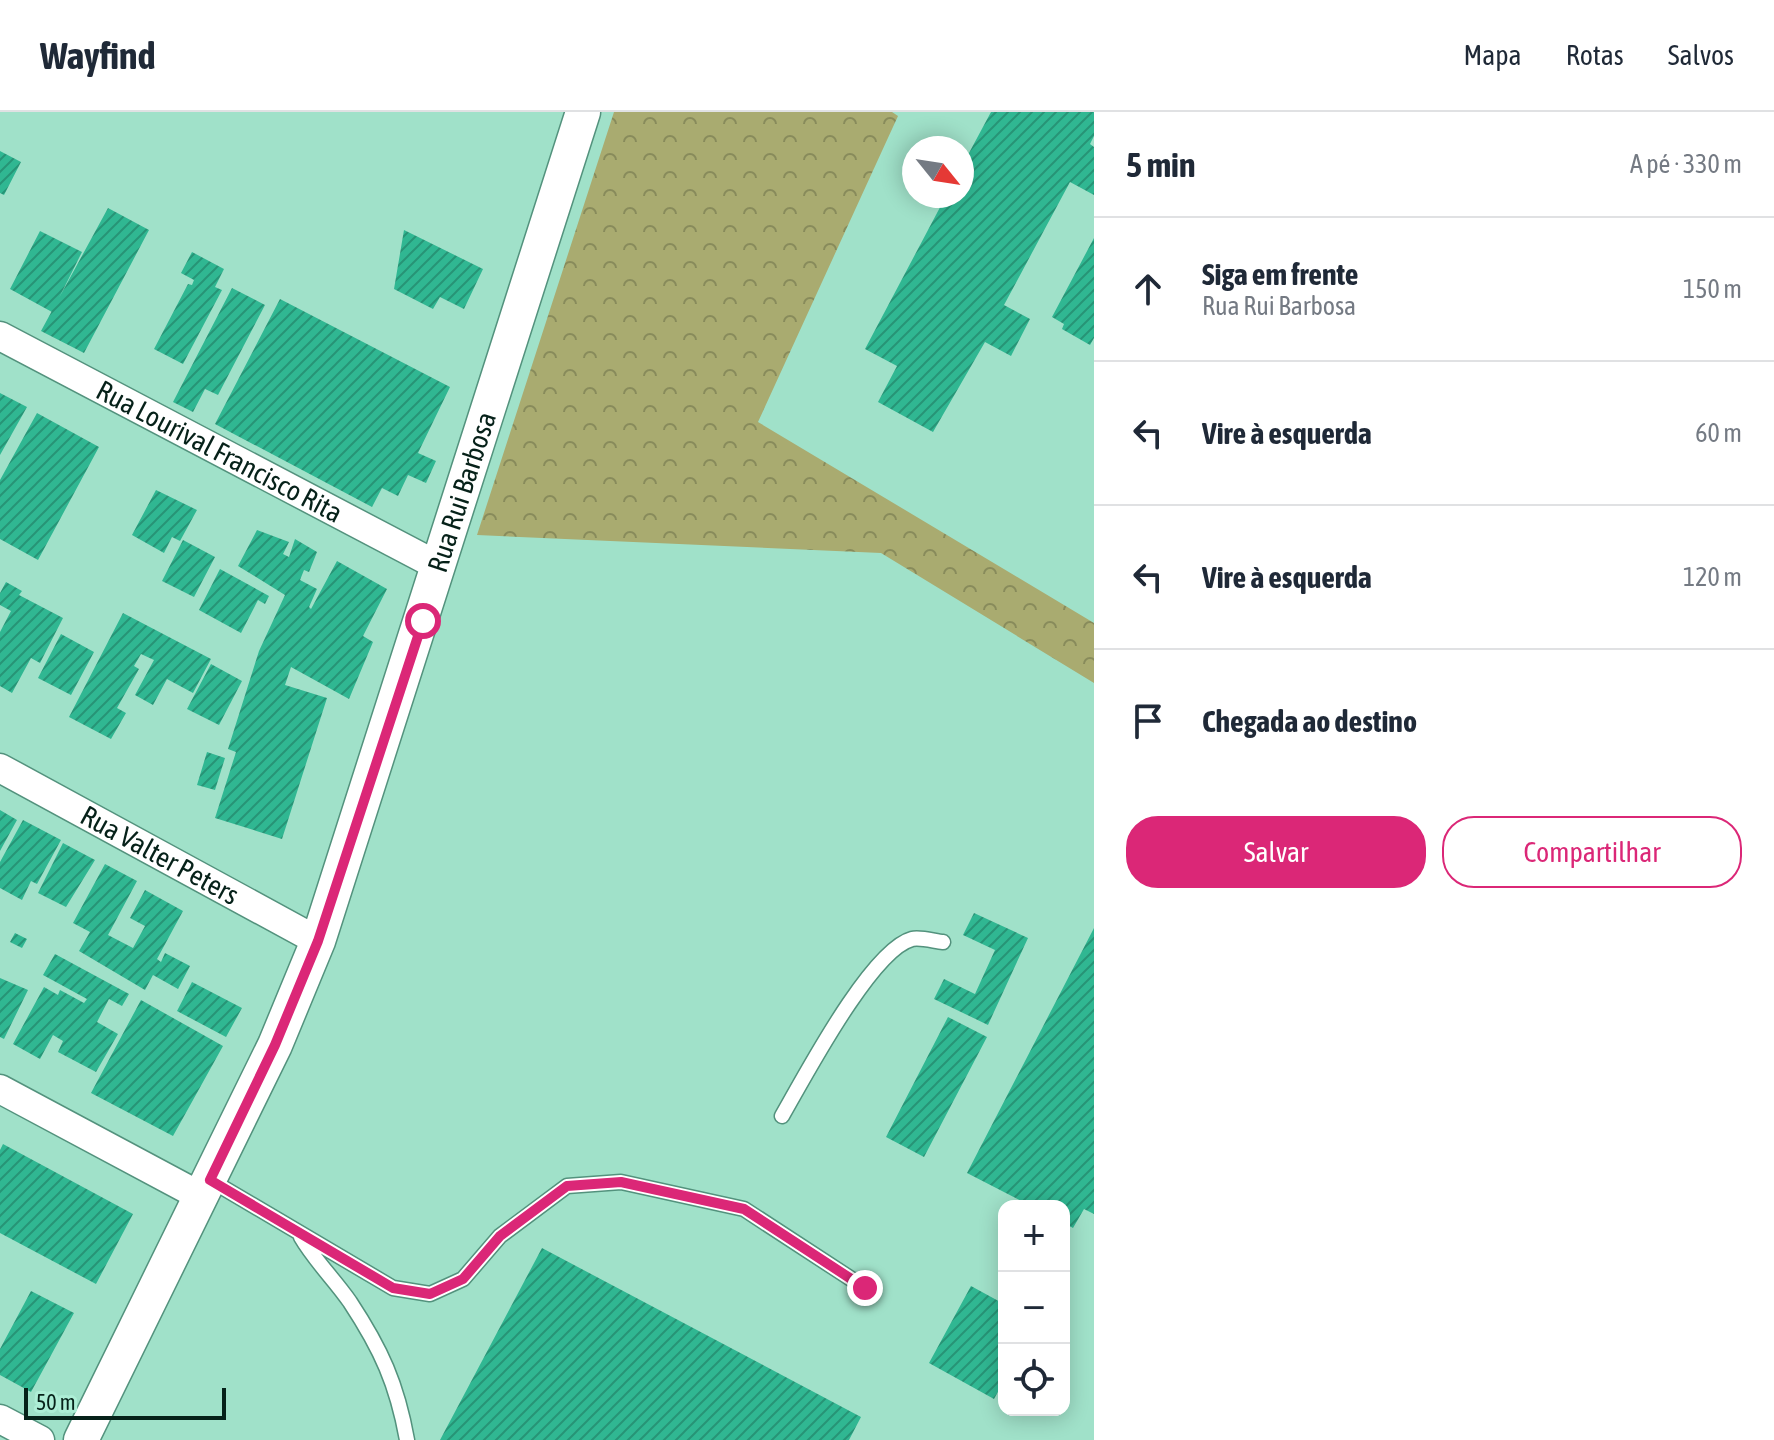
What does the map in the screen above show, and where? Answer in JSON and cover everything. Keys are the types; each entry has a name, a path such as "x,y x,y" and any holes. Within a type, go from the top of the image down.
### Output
{"street":[{"name":"Rua Rui Barbosa","path":"81,1440 206,1189 288,1016 318,941 583,112"},
{"name":"Rua Lourival Francisco Rita","path":"0,336 440,567"},
{"name":"Rua Valter Peters","path":"0,768 318,941"},
{"path":"0,1089 206,1189"},
{"path":"0,1419 40,1440"}],"lane":[{"path":"782,1116 865,982 892,952 913,939 943,942"},
{"path":"206,1189 301,1236 393,1288 430,1294 463,1279 500,1236 567,1186 621,1182 744,1209 865,1288"},
{"path":"301,1236 316,1263 348,1300 392,1375 407,1440"}],"green space":[{"path":"614,112 892,112 898,116 758,422 1094,623 1094,683 881,553 477,535"}],"building":[{"path":"991,112 1094,112 1094,136 1090,144 1094,147 1094,195 1070,182 1004,305 1030,319 1011,356 985,342 933,432 878,402 897,366 865,349 940,208 974,208 974,144"},
{"path":"0,151 21,162 4,195 0,193"},
{"path":"108,208 149,230 84,353 41,331"},
{"path":"404,230 483,269 464,309 440,297 433,309 394,289"},
{"path":"40,231 82,252 52,312 10,289"},
{"path":"1094,238 1094,338 1090,345 1062,329 1064,324 1052,317"},
{"path":"192,252 224,269 215,287 222,290 183,364 154,349 188,284 192,285 194,280 181,273"},
{"path":"232,288 265,305 218,395 205,389 193,412 173,402"},
{"path":"280,299 450,387 418,453 436,461 426,483 408,475 398,496 382,488 372,507 215,424"},
{"path":"0,393 27,407 0,455"},
{"path":"37,413 99,447 38,560 0,539 0,480"},
{"path":"156,490 197,510 180,541 172,537 164,553 132,535"},
{"path":"257,530 289,542 283,554 289,557 295,539 317,552 309,572 304,570 300,580 317,589 309,607 311,609 337,561 387,589 363,636 373,642 349,699 291,667 285,685 327,698 282,839 215,818 236,752 228,749 259,651 285,595 238,566"},
{"path":"183,540 215,557 194,597 162,581"},
{"path":"220,569 269,596 265,604 258,600 241,633 199,610"},
{"path":"6,582 22,591 19,595 63,618 40,663 31,658 12,693 0,686 0,632 11,611 0,605 0,593"},
{"path":"123,613 211,659 193,693 167,679 153,705 135,695 154,660 141,654 134,666 139,669 117,708 126,713 111,739 69,717"},
{"path":"61,634 94,652 71,695 38,678"},
{"path":"211,664 242,681 219,725 187,709"},
{"path":"207,752 225,758 215,790 197,785"},
{"path":"0,810 17,820 0,851"},
{"path":"23,820 61,840 37,884 31,881 22,900 0,888 0,862"},
{"path":"63,843 95,860 66,907 38,893"},
{"path":"105,864 137,881 108,935 133,948 145,926 130,918 145,890 183,911 157,959 161,962 165,953 190,966 178,989 153,975 145,990 79,951 90,932 73,923"},
{"path":"974,913 1028,938 988,1025 934,999 944,979 975,994 995,950 963,935"},
{"path":"1094,928 1094,1214 1084,1209 1073,1228 1070,1226 1070,1200 1019,1200 967,1173"},
{"path":"15,933 27,939 22,948 10,942"},
{"path":"55,954 129,994 122,1006 109,999 97,1022 118,1034 96,1072 58,1052 63,1041 53,1035 40,1059 13,1044 44,987 58,995 60,990 84,1003 87,999 43,975"},
{"path":"0,978 28,990 4,1039 0,1037"},
{"path":"192,982 242,1008 226,1037 177,1011"},
{"path":"141,1000 223,1046 173,1136 91,1093"},
{"path":"948,1017 987,1037 924,1157 886,1137"},
{"path":"3,1144 133,1214 96,1284 0,1233 0,1150"},
{"path":"542,1248 861,1417 849,1440 440,1440"},
{"path":"971,1286 998,1301 998,1392 994,1399 929,1363"},
{"path":"31,1291 74,1313 31,1392 0,1375 0,1349"}],"route":[{"path":"423,621 337,889 301,987 210,1180 393,1288 430,1294 463,1279 500,1236 567,1186 621,1182 744,1209 865,1288"}]}
